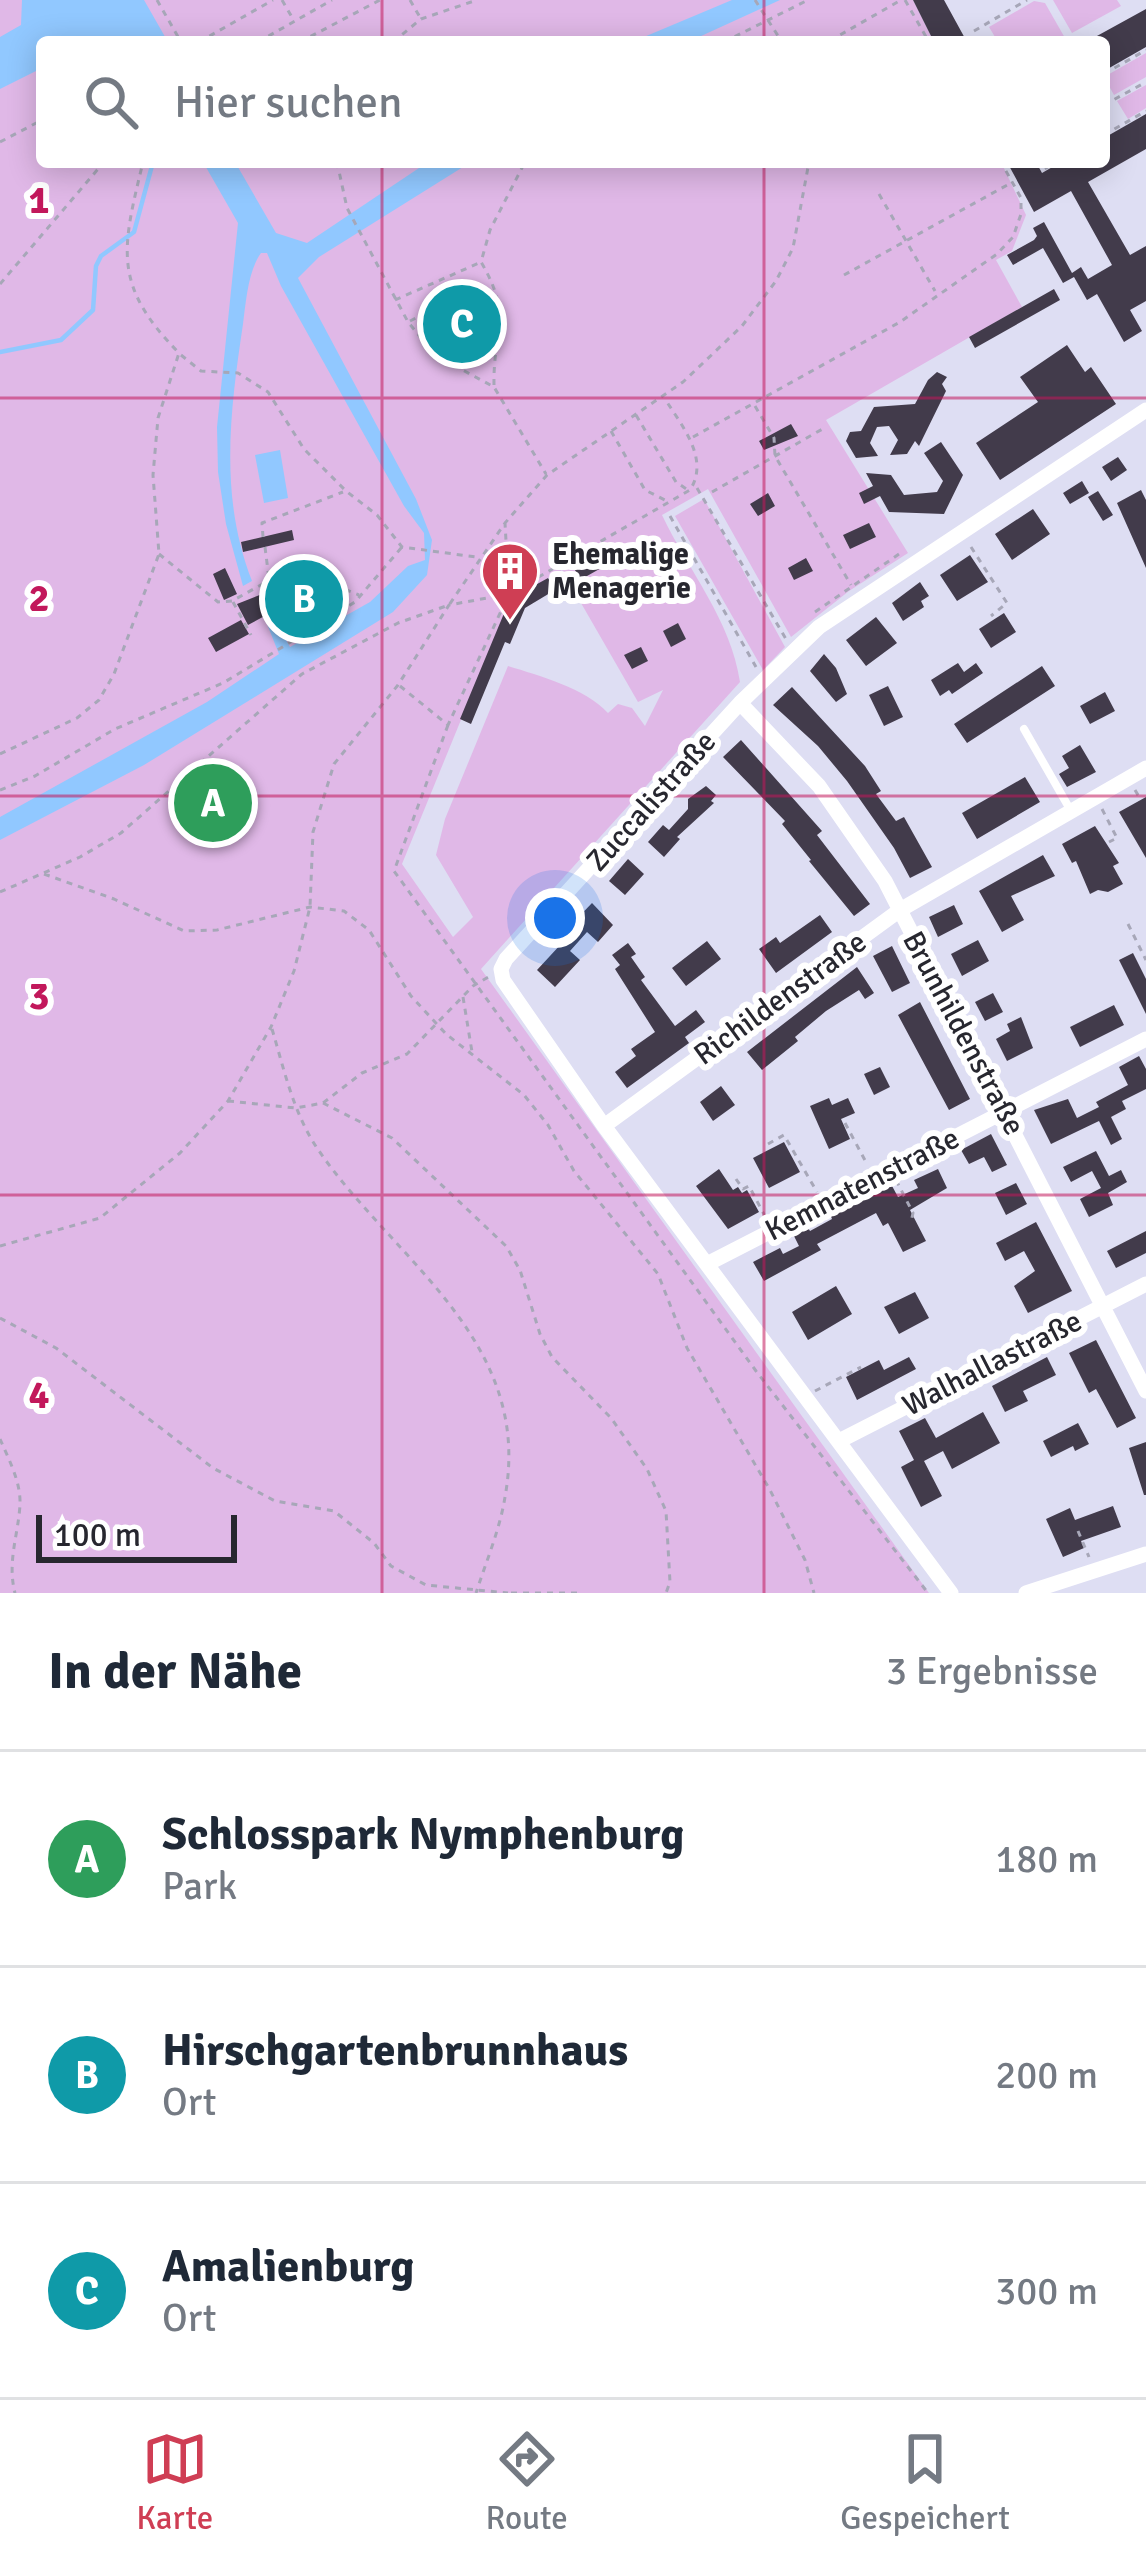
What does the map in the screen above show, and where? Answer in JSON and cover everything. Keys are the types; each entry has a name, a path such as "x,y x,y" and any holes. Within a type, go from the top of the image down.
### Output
{"street":[{"name":"Zuccalistraße","path":"502,969 506,959 740,703 793,651 845,606 1146,410"},
{"name":"Brunhildenstraße","path":"740,703 800,763 844,817 900,910 1146,1391"},
{"name":"Richildenstraße","path":"604,1126 900,910 1146,768"},
{"path":"502,969 503,980 604,1126 951,1593"},
{"name":"Kemnatenstraße","path":"707,1264 1146,1039"},
{"name":"Walhallastraße","path":"838,1441 1146,1284"},
{"path":"1026,1593 1146,1554"}],"lane":[{"path":"1024,729 1071,811"}],"path":[{"path":"157,0 178,36"},
{"path":"210,36 273,0"},
{"path":"282,0 294,21"},
{"path":"268,36 332,0"},
{"path":"311,36 380,0"},
{"path":"410,0 421,19"},
{"path":"400,36 421,19 477,0"},
{"path":"755,0 778,36"},
{"path":"735,36 808,0"},
{"path":"838,36 903,0 925,36"},
{"path":"974,31 1027,0"},
{"path":"1110,71 1146,50"},
{"path":"1110,102 1146,82"},
{"path":"1110,132 1146,111"},
{"path":"0,142 36,123"},
{"path":"0,284 99,168"},
{"path":"142,168 128,236 128,275 135,298 154,327 201,371 238,374 268,392 304,448 377,515 402,547 480,558"},
{"path":"338,168 347,208 408,322 444,362 494,387 547,475"},
{"path":"494,387 502,316 495,286 481,262 490,230 522,168"},
{"path":"0,1246 100,1218 180,1153 228,1101 272,1027 294,970 310,907 313,832 334,764 398,685 480,558 547,475 683,382 742,326 776,281 800,223 808,168"},
{"path":"690,439 900,322 997,254 1013,236 1022,204 1004,168"},
{"path":"844,275 1012,182"},
{"path":"879,194 937,294"},
{"path":"395,300 481,262"},
{"path":"408,322 431,310"},
{"path":"0,754 77,718 99,700 114,674 159,554 153,475 158,418 179,353"},
{"path":"444,362 457,354"},
{"path":"0,892 80,857 134,823 302,674 398,623 449,605 508,594 692,488 698,473 690,439 663,395"},
{"path":"754,404 774,438 776,456 851,585"},
{"path":"634,414 676,482 703,491 793,651"},
{"path":"712,492 826,427"},
{"path":"610,430 645,490 671,502"},
{"path":"263,537 262,523 346,490"},
{"path":"670,515 763,679"},
{"path":"398,685 448,725 508,594 506,523"},
{"path":"961,532 1007,603 991,616"},
{"path":"265,547 270,580 284,607"},
{"path":"0,790 35,776 115,729 223,683 276,651 361,596 402,547"},
{"path":"807,618 902,552"},
{"path":"159,554 218,602 232,601 270,580"},
{"path":"280,599 316,578 361,596"},
{"path":"232,601 251,635"},
{"path":"1109,822 1118,838 1109,842"},
{"path":"44,874 184,931 217,930 310,907 344,911 369,930 411,996 437,1024 524,1095 574,1171 658,1274 687,1348 796,1543 814,1593"},
{"path":"1128,924 1146,960"},
{"path":"228,1101 296,1108 323,1103 362,1073 407,1054 473,986 502,969"},
{"path":"463,997 472,1053"},
{"path":"272,1027 296,1108 318,1149 455,1312 485,1354 496,1384 506,1433 506,1498 476,1592"},
{"path":"323,1103 392,1138 506,1246 520,1270 552,1357 611,1418 647,1469 666,1511 670,1582 666,1593"},
{"path":"845,1123 874,1178"},
{"path":"768,1144 784,1135 824,1204"},
{"path":"736,1179 743,1189 749,1186 755,1192 764,1215"},
{"path":"896,1179 913,1213 910,1222"},
{"path":"0,1318 56,1348 213,1468 275,1501 334,1511 374,1543 391,1566 426,1585 476,1592 581,1593"},
{"path":"812,1392 861,1367"},
{"path":"0,1439 20,1502 12,1556 15,1593"},
{"path":"1078,1531 1089,1556"}],"shaded area":[{"path":"0,0 913,0 931,36 36,36 36,168 1004,168 1026,215 1012,251 996,260 1022,307 826,420 908,553 791,637 708,489 662,515 728,637 740,682 481,969 929,1593 0,1593","holes":["562,570 638,702 663,690 645,726 632,708 618,704 608,713 575,690 508,666 445,819 436,855 473,917 453,937 402,864 510,600"]},
{"path":"1053,0 1117,0 1121,6 1072,33"},
{"path":"1034,1 1045,3 1064,36 994,36 989,27"},
{"path":"1146,53 1146,77 1114,95 1110,74"},
{"path":"1146,85 1146,108 1128,119 1117,101"},
{"path":"704,499 785,647 763,670 675,516"}],"water":[{"path":"22,0 144,0 165,36 36,36 36,71 0,89 0,37 21,25"},
{"path":"732,0 780,0 701,36 646,36"},
{"path":"206,168 238,168 276,233 307,243 419,168 461,168 319,257 298,278 416,499 432,540 427,575 393,612 144,765 0,840 0,817 207,702 279,654 265,619 274,618 290,647 370,602 408,566 425,560 424,533 404,506 267,253 261,253 248,287 231,421 235,518 252,581 243,586 226,524 217,427 238,223"},
{"path":"280,450 288,498 264,503 255,455"}],"building":[{"path":"913,0 944,0 964,36 931,36"},
{"path":"1146,9 1146,47 1110,68 1110,36 1097,36"},
{"path":"1146,114 1146,149 1088,182 1130,255 1146,246 1146,301 1130,310 1142,331 1124,342 1097,294 1087,300 1074,277 1063,283 1043,248 1013,265 1007,255 1034,240 1033,228 1044,222 1072,273 1081,267 1088,279 1112,265 1071,191 1034,212 1010,168 1039,168 1042,173 1051,168 1110,168 1110,135"},
{"path":"453,285 464,305 477,312 476,327 487,346 460,360 453,348 458,340 445,318 434,315 426,302"},
{"path":"1054,289 1060,300 975,348 969,337"},
{"path":"1067,345 1085,372 1091,367 1116,404 1000,480 976,443 1038,402 1020,377"},
{"path":"937,372 947,377 942,384 946,391 919,446 915,441 907,454 890,455 898,440 889,426 877,427 870,443 878,456 856,458 846,441 850,432 861,431 874,407 915,404"},
{"path":"791,424 798,436 764,450 759,441"},
{"path":"941,442 963,475 944,514 889,512 880,496 864,504 859,493 873,486 866,473 891,475 904,495 937,492 943,481 924,453"},
{"path":"1118,457 1127,470 1111,481 1102,467"},
{"path":"1082,481 1089,493 1070,504 1063,493"},
{"path":"1141,490 1146,500 1146,568 1117,503"},
{"path":"1098,491 1113,515 1103,521 1088,497"},
{"path":"768,493 775,506 758,516 750,504"},
{"path":"1033,509 1050,534 1012,560 995,534"},
{"path":"869,523 876,537 850,549 843,535"},
{"path":"292,530 294,540 243,552 241,542"},
{"path":"613,550 623,564 613,569 610,563 580,580 574,568"},
{"path":"970,555 988,582 957,601 940,575"},
{"path":"806,558 813,571 794,580 788,568"},
{"path":"225,568 237,594 224,600 213,574"},
{"path":"548,578 555,590 525,608 510,644 505,642 471,724 460,719 510,599"},
{"path":"920,582 929,596 921,601 924,607 903,621 892,603"},
{"path":"316,584 324,596 292,614 285,601"},
{"path":"272,590 281,607 248,625 237,604"},
{"path":"1004,613 1016,632 991,648 979,629"},
{"path":"876,617 897,643 866,666 846,640"},
{"path":"241,620 249,634 216,652 208,638"},
{"path":"678,623 686,639 671,647 663,631"},
{"path":"641,647 648,661 632,669 624,655"},
{"path":"824,654 847,694 836,702 810,671"},
{"path":"958,663 964,672 976,663 983,673 952,694 949,690 940,696 931,680"},
{"path":"1042,666 1055,686 967,743 954,724"},
{"path":"888,686 903,717 884,726 869,695"},
{"path":"792,687 865,766 881,791 876,794 896,821 904,817 932,867 910,878 847,781 818,746 773,705"},
{"path":"1105,692 1115,711 1090,724 1080,706"},
{"path":"741,740 822,831 817,835 870,904 854,916 782,824 785,821 723,757"},
{"path":"1080,745 1096,772 1067,787 1059,774 1069,768 1062,756"},
{"path":"1025,777 1040,802 977,839 962,813"},
{"path":"706,786 716,795 714,803 677,837 680,839 664,857 648,842 663,825 669,830 688,809 688,799"},
{"path":"1146,797 1146,858 1119,812"},
{"path":"1095,826 1119,863 1113,866 1123,884 1090,894 1076,861 1072,863 1062,844"},
{"path":"1043,855 1055,876 1011,896 1024,920 1002,932 979,891"},
{"path":"628,859 644,874 625,895 609,881"},
{"path":"592,903 613,925 598,942 587,932 570,951 580,960 555,987 537,970"},
{"path":"954,905 963,924 938,937 929,917"},
{"path":"820,915 832,932 776,973 759,949 776,937 780,943"},
{"path":"978,940 989,961 962,976 951,954"},
{"path":"707,941 721,959 686,986 672,968"},
{"path":"628,943 645,977 641,980 675,1026 696,1010 705,1022 685,1037 689,1043 627,1088 615,1072 636,1056 631,1049 655,1032 615,969 620,965 612,955"},
{"path":"892,946 910,983 892,992 873,956"},
{"path":"1133,953 1146,979 1146,1014 1119,960"},
{"path":"857,967 874,993 865,999 859,990 826,1011 762,1070 747,1052"},
{"path":"993,993 1003,1012 985,1021 975,1002"},
{"path":"920,1002 970,1099 949,1110 898,1015"},
{"path":"1114,1005 1124,1025 1080,1047 1070,1027"},
{"path":"1021,1017 1033,1048 1007,1061 996,1039 1010,1031 1007,1024"},
{"path":"1139,1056 1146,1069 1146,1089 1122,1101 1126,1109 1111,1117 1122,1139 1111,1145 1099,1121 1051,1144 1034,1110 1068,1099 1077,1118 1099,1107 1096,1102 1128,1085 1119,1067"},
{"path":"880,1067 890,1087 874,1095 864,1074"},
{"path":"721,1086 735,1105 713,1121 700,1102"},
{"path":"829,1098 832,1105 848,1098 855,1113 841,1119 850,1139 829,1149 810,1106"},
{"path":"991,1134 1007,1165 992,1172 984,1157 969,1164 961,1150"},
{"path":"784,1142 800,1172 769,1188 753,1158"},
{"path":"1096,1151 1109,1176 1121,1170 1127,1182 1108,1193 1113,1205 1089,1217 1080,1199 1101,1188 1092,1171 1071,1182 1063,1167"},
{"path":"719,1169 733,1190 747,1190 759,1212 728,1229 696,1186"},
{"path":"938,1169 947,1188 910,1210 926,1241 903,1252 888,1223 883,1226 876,1213 817,1244 821,1250 764,1281 753,1262 780,1248 783,1254 799,1246 793,1234 807,1226 810,1231 832,1219 830,1214 891,1184 898,1197 918,1188 914,1180"},
{"path":"1016,1183 1027,1204 1006,1215 995,1193"},
{"path":"1036,1222 1072,1291 1028,1313 1014,1286 1035,1271 1024,1251 1005,1261 996,1243"},
{"path":"1146,1231 1146,1253 1116,1268 1107,1251"},
{"path":"836,1286 852,1314 808,1340 792,1312"},
{"path":"915,1292 929,1318 899,1334 884,1307"},
{"path":"1096,1340 1136,1418 1117,1428 1096,1389 1089,1393 1069,1353"},
{"path":"909,1357 916,1369 857,1400 846,1377 879,1360 884,1370"},
{"path":"1047,1357 1056,1375 1023,1391 1028,1401 1005,1412 992,1386"},
{"path":"983,1412 1000,1443 952,1469 943,1451 924,1461 942,1496 921,1507 901,1467 914,1460 899,1431 925,1418 936,1438"},
{"path":"1078,1423 1089,1444 1051,1457 1043,1441"},
{"path":"1146,1442 1146,1495 1144,1495 1129,1448"},
{"path":"1113,1506 1121,1527 1081,1541 1084,1548 1063,1557 1046,1519 1070,1508 1075,1520"}],"waterway":[{"path":"0,352 61,340 93,310 96,266 101,256 134,232 151,168"}],"place":[{"name":"Amalienburg","path":"462,324"},
{"name":"Hirschgartenbrunnhaus","path":"304,599"},
{"name":"Ehemalige Menagerie","path":"510,622"},
{"name":"Schlosspark Nymphenburg","path":"213,803"}]}
